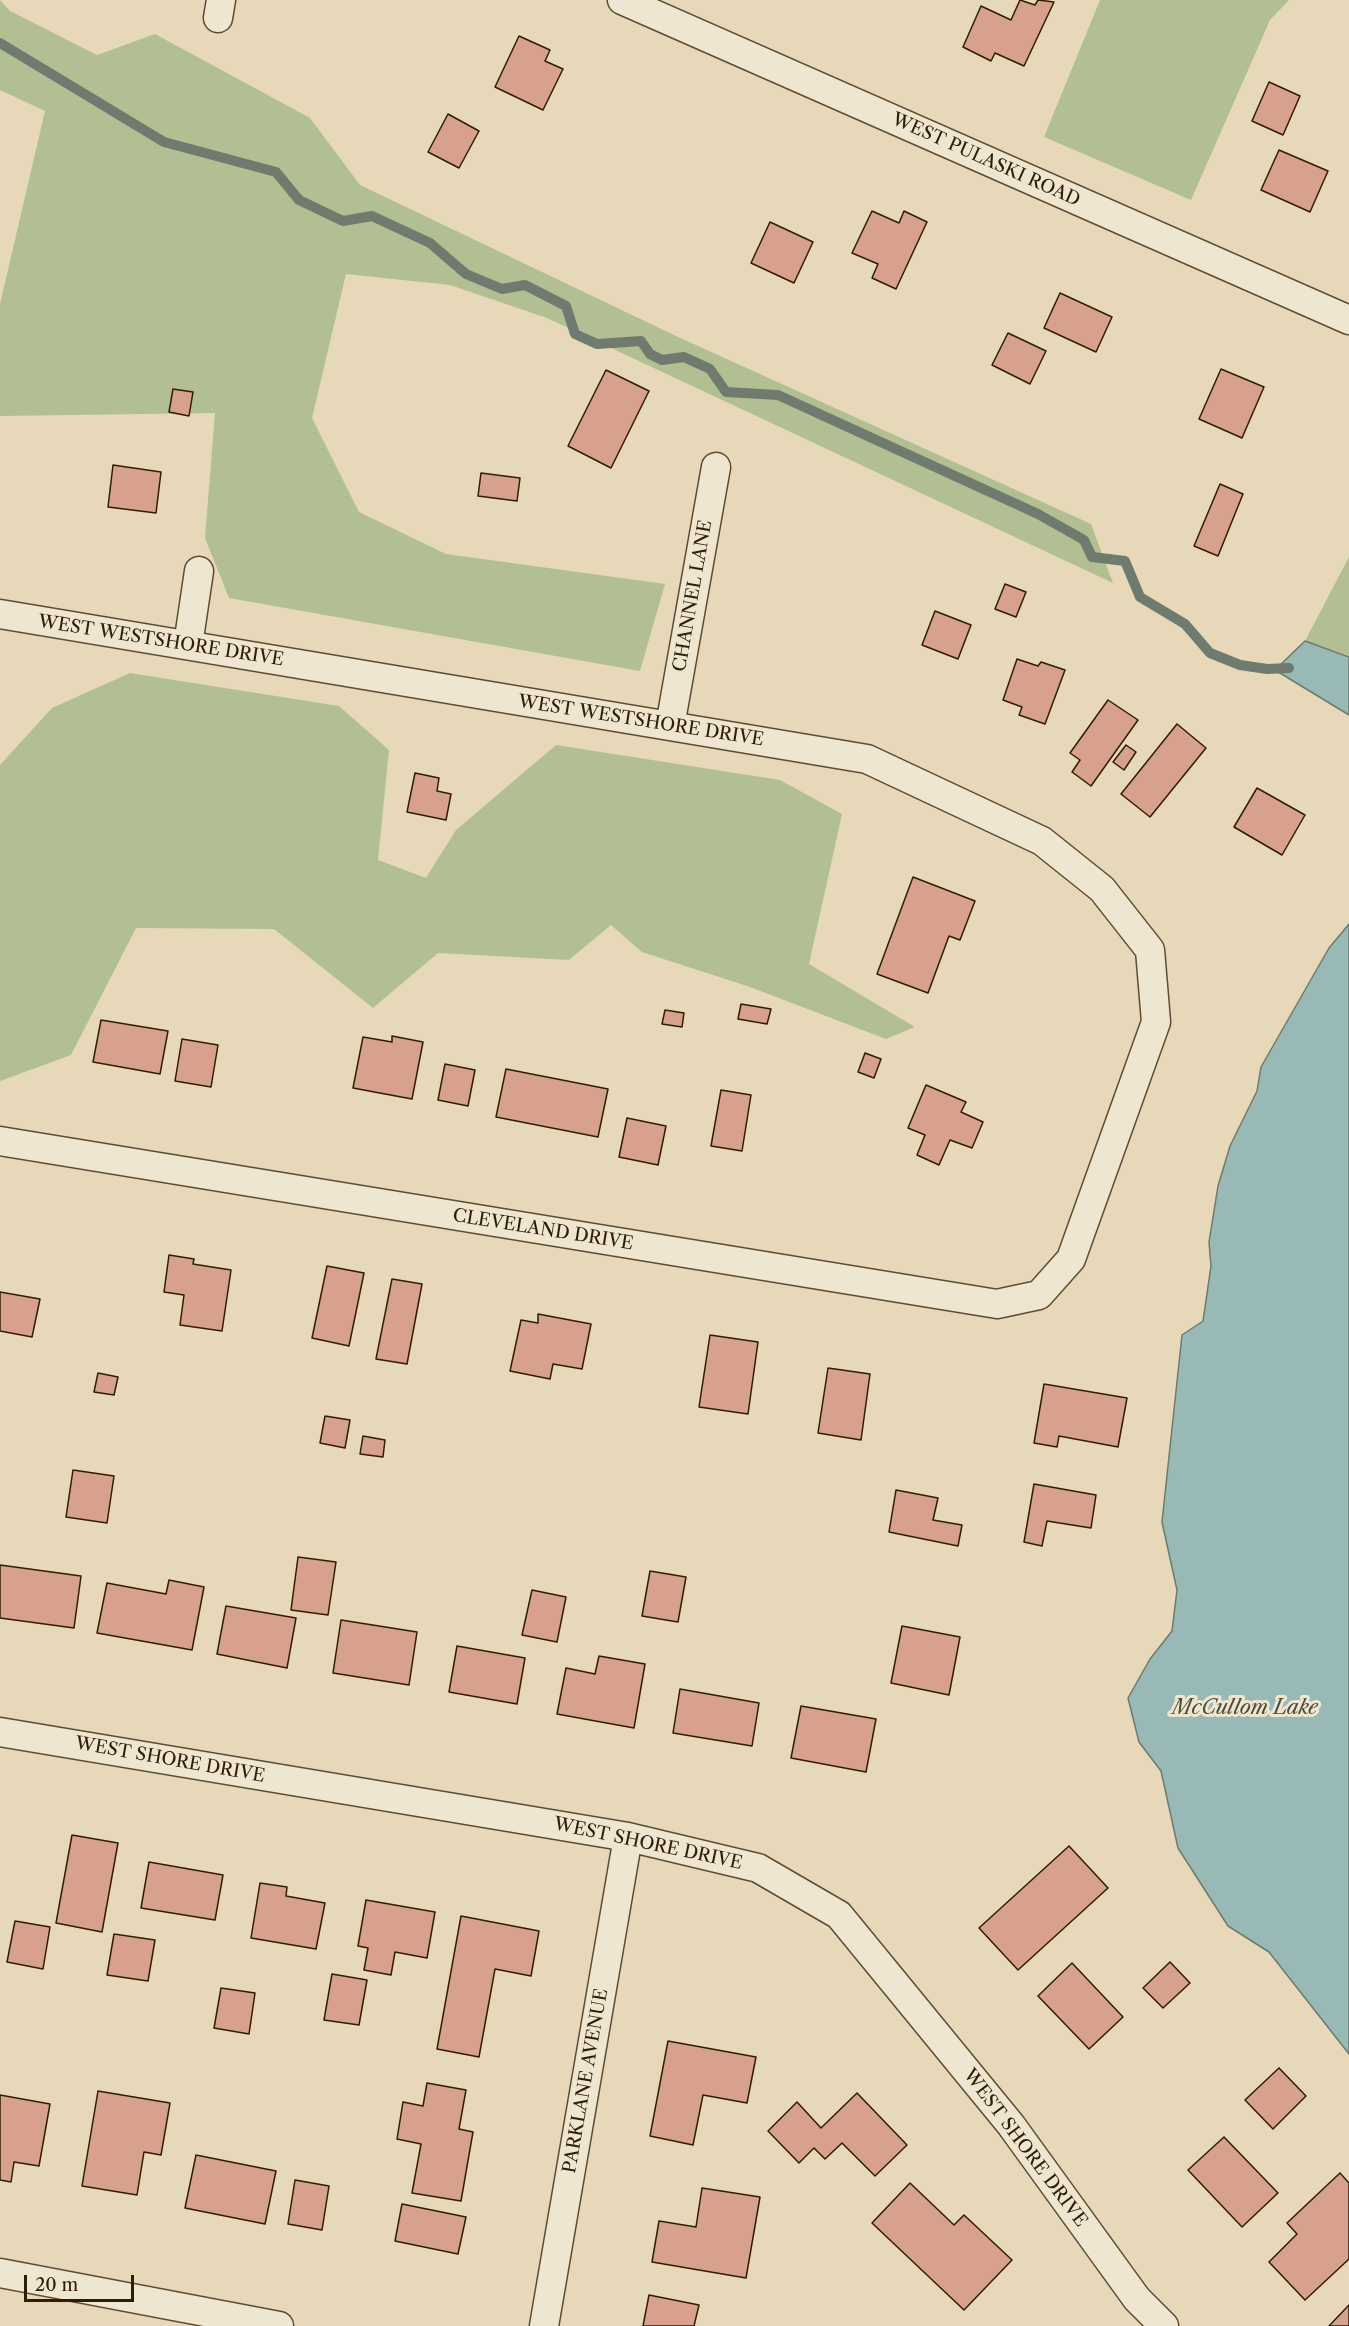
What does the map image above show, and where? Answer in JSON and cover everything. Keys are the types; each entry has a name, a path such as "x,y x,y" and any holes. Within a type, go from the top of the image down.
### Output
{"street":[{"name":"WEST PULASKI ROAD","path":"622,0 1349,320"},
{"name":"CHANNEL LANE","path":"670,726 716,467"},
{"path":"188,645 200,572"},
{"name":"WEST WESTSHORE DRIVE","path":"0,614 867,759 1042,841 1102,889 1150,950 1156,1022 1071,1259"},
{"name":"CLEVELAND DRIVE","path":"0,1141 997,1304 1039,1294 1071,1259"},
{"name":"WEST SHORE DRIVE","path":"0,1732 628,1837 758,1868 839,1915 1011,2125 1135,2313 1164,2326"},
{"name":"PARKLANE AVENUE","path":"544,2326 628,1837"},
{"path":"0,2273 279,2326"}],"green space":[{"path":"0,0 10,11 97,55 155,34 310,118 360,185 676,336 1091,524 1113,583 547,318 450,285 346,274 312,418 359,512 446,554 665,584 640,671 229,598 205,538 215,413 0,416 0,304 45,111 0,90"},
{"path":"1100,0 1289,0 1270,20 1191,200 1044,137"},
{"path":"1349,557 1349,656 1305,641"},
{"path":"130,673 339,706 389,750 378,860 426,878 456,830 556,745 780,780 842,814 809,964 915,1027 886,1039 750,987 642,952 611,925 569,960 438,953 373,1008 274,929 136,928 71,1055 0,1081 0,765 52,708"}],"water":[{"path":"1305,641 1349,657 1349,715 1275,670"},
{"name":"McCullom Lake","path":"1349,924 1349,2054 1269,1952 1228,1926 1178,1848 1161,1771 1139,1742 1128,1698 1150,1659 1172,1631 1177,1590 1162,1522 1182,1335 1203,1321 1211,1266 1209,1242 1218,1186 1230,1146 1257,1091 1261,1067 1329,948"}],"building":[{"path":"1020,0 1035,5 1038,0 1054,2 1024,66 995,53 991,61 963,47 981,6 1011,20"},
{"path":"519,36 550,50 545,61 563,69 543,110 495,87"},
{"path":"1269,82 1300,96 1283,135 1252,121"},
{"path":"448,114 479,131 459,168 428,152"},
{"path":"1279,150 1328,171 1310,212 1261,190"},
{"path":"872,211 899,223 904,211 927,222 896,289 872,278 878,264 852,253"},
{"path":"770,222 813,242 794,283 751,263"},
{"path":"1060,293 1112,317 1096,352 1044,328"},
{"path":"1008,333 1046,351 1030,384 992,365"},
{"path":"1221,369 1264,387 1242,438 1199,419"},
{"path":"606,370 649,391 611,468 568,446"},
{"path":"173,389 193,392 189,416 169,412"},
{"path":"113,465 161,472 156,513 108,507"},
{"path":"481,473 520,478 517,501 478,496"},
{"path":"1220,484 1243,494 1218,556 1194,546"},
{"path":"1005,584 1026,592 1016,617 995,609"},
{"path":"935,611 971,625 958,659 922,645"},
{"path":"1017,659 1038,666 1041,662 1065,670 1045,724 1019,715 1022,707 1003,700"},
{"path":"1108,700 1138,720 1091,786 1072,772 1080,760 1070,753"},
{"path":"1177,724 1206,748 1150,817 1121,794"},
{"path":"1126,745 1136,752 1124,770 1113,762"},
{"path":"415,773 439,778 437,791 451,794 446,820 407,812"},
{"path":"1257,788 1305,815 1282,855 1234,827"},
{"path":"913,877 975,901 960,940 949,936 928,993 877,974"},
{"path":"741,1004 771,1009 767,1024 738,1019"},
{"path":"665,1010 684,1013 682,1027 662,1024"},
{"path":"101,1020 168,1031 160,1074 93,1062"},
{"path":"392,1036 423,1042 412,1099 353,1088 363,1037 392,1042"},
{"path":"182,1039 218,1045 211,1087 175,1081"},
{"path":"865,1053 881,1059 874,1078 858,1072"},
{"path":"445,1064 475,1070 468,1106 438,1100"},
{"path":"506,1069 608,1089 598,1137 496,1117"},
{"path":"926,1085 966,1102 961,1112 983,1122 972,1148 950,1140 939,1165 917,1155 925,1135 908,1128"},
{"path":"721,1090 751,1095 742,1151 711,1146"},
{"path":"627,1118 666,1126 658,1165 619,1157"},
{"path":"169,1255 194,1259 193,1264 231,1270 222,1331 180,1325 184,1295 164,1292"},
{"path":"327,1266 364,1273 349,1346 312,1338"},
{"path":"392,1279 422,1284 407,1364 376,1359"},
{"path":"0,1292 40,1299 32,1337 0,1331"},
{"path":"538,1314 591,1324 582,1369 553,1364 550,1379 510,1371 521,1320 538,1323"},
{"path":"710,1335 758,1342 748,1414 699,1407"},
{"path":"828,1368 870,1374 861,1440 818,1433"},
{"path":"98,1373 118,1377 114,1395 94,1392"},
{"path":"1044,1384 1127,1398 1118,1447 1059,1436 1057,1447 1034,1443"},
{"path":"325,1416 350,1420 345,1448 320,1443"},
{"path":"363,1436 385,1440 383,1457 360,1454"},
{"path":"73,1470 114,1476 107,1523 66,1517"},
{"path":"1034,1484 1096,1495 1091,1528 1047,1521 1042,1546 1024,1542"},
{"path":"896,1490 938,1498 933,1520 962,1525 958,1546 889,1532"},
{"path":"298,1557 336,1562 328,1615 291,1610"},
{"path":"0,1565 81,1576 74,1628 0,1618"},
{"path":"650,1571 686,1577 678,1622 642,1616"},
{"path":"169,1580 204,1587 192,1650 97,1633 107,1583 166,1594"},
{"path":"532,1590 566,1597 557,1642 522,1635"},
{"path":"226,1606 296,1618 287,1668 217,1654"},
{"path":"341,1620 417,1632 409,1685 333,1673"},
{"path":"902,1626 960,1637 949,1695 891,1683"},
{"path":"457,1646 525,1658 517,1704 449,1692"},
{"path":"599,1656 645,1664 634,1728 557,1714 566,1668 595,1674"},
{"path":"680,1689 759,1703 752,1746 673,1733"},
{"path":"801,1706 876,1719 866,1772 791,1758"},
{"path":"72,1835 118,1843 102,1932 56,1923"},
{"path":"1069,1846 1108,1888 1018,1970 979,1928"},
{"path":"149,1862 223,1875 215,1920 141,1908"},
{"path":"260,1883 287,1887 286,1896 325,1903 316,1949 251,1938"},
{"path":"366,1900 435,1912 427,1958 395,1952 391,1975 364,1970 368,1948 358,1946"},
{"path":"461,1916 539,1931 531,1976 495,1969 479,2057 437,2049"},
{"path":"15,1921 50,1927 43,1969 7,1962"},
{"path":"114,1934 155,1940 148,1981 107,1975"},
{"path":"1170,1962 1190,1983 1163,2008 1143,1988"},
{"path":"1072,1963 1123,2017 1089,2049 1038,1996"},
{"path":"332,1974 367,1980 359,2025 324,2020"},
{"path":"221,1988 255,1993 249,2034 214,2028"},
{"path":"668,2041 756,2057 747,2103 703,2095 693,2145 650,2136"},
{"path":"1279,2068 1306,2096 1273,2129 1245,2100"},
{"path":"427,2083 466,2090 459,2129 473,2132 461,2201 412,2193 421,2144 397,2139 403,2102 423,2106"},
{"path":"98,2091 170,2103 161,2155 144,2152 137,2195 82,2186"},
{"path":"857,2093 907,2145 875,2176 842,2143 825,2159 814,2148 799,2163 768,2131 797,2102 821,2128"},
{"path":"0,2095 50,2104 39,2166 14,2162 11,2182 0,2180"},
{"path":"1224,2137 1278,2193 1242,2227 1188,2170"},
{"path":"196,2155 276,2171 265,2224 185,2208"},
{"path":"1340,2173 1349,2183 1349,2259 1305,2300 1269,2262 1297,2234 1287,2223"},
{"path":"295,2180 329,2186 322,2230 288,2224"},
{"path":"910,2183 954,2225 964,2215 1012,2260 964,2310 872,2223"},
{"path":"702,2188 760,2197 746,2278 652,2262 659,2221 696,2227"},
{"path":"402,2204 466,2217 458,2254 395,2241"},
{"path":"649,2295 699,2305 694,2326 643,2326"},
{"path":"1349,2305 1349,2326 1329,2326"}],"waterway":[{"path":"0,43 164,142 276,172 299,200 343,221 372,216 430,243 466,274 502,289 525,285 566,306 575,334 597,344 641,341 650,354 662,360 684,357 710,369 726,392 778,395 1038,514 1084,540 1092,557 1125,561 1140,597 1185,624 1210,653 1240,665 1267,669 1289,668"}]}
